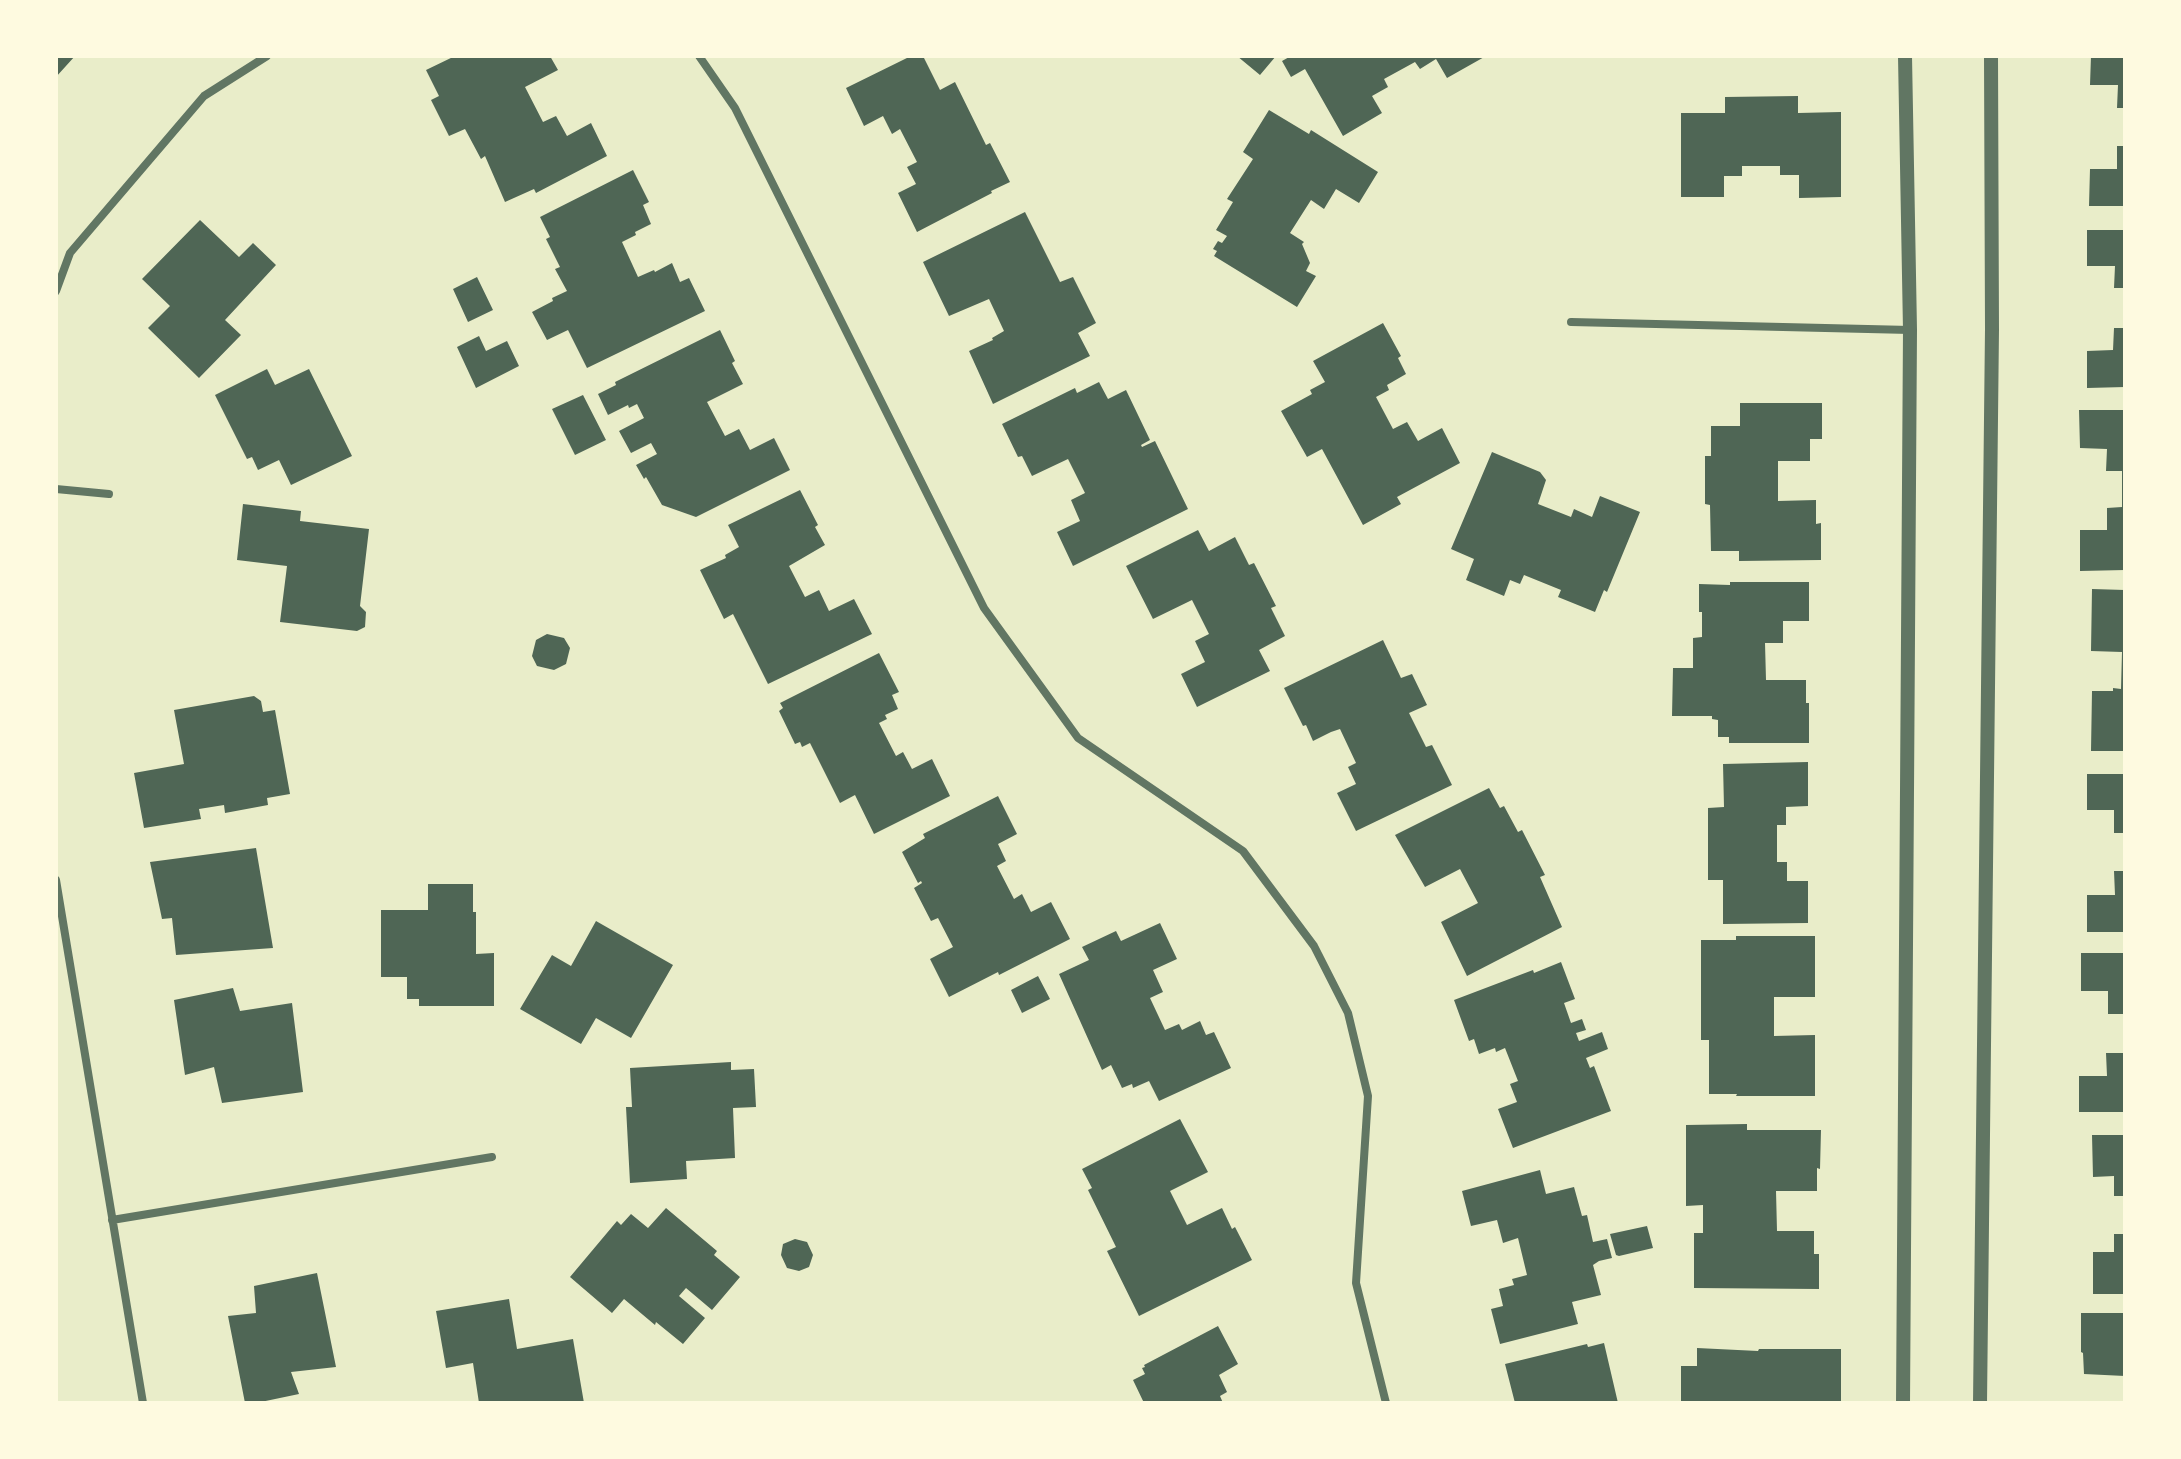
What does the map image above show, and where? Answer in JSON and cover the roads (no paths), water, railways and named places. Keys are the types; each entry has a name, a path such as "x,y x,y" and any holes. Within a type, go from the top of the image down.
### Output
{"street":[{"path":"56,291 70,253 204,96 267,56"},
{"path":"699,56 735,108 984,608 1078,738 1243,851 1314,946 1348,1013 1368,1096 1356,1283 1386,1403"},
{"path":"1903,1403 1910,330 1905,56"},
{"path":"1980,1403 1992,329 1991,56"},
{"path":"1571,322 1910,330"},
{"path":"56,489 109,494"},
{"path":"56,880 143,1403"},
{"path":"112,1220 492,1157"}]}
